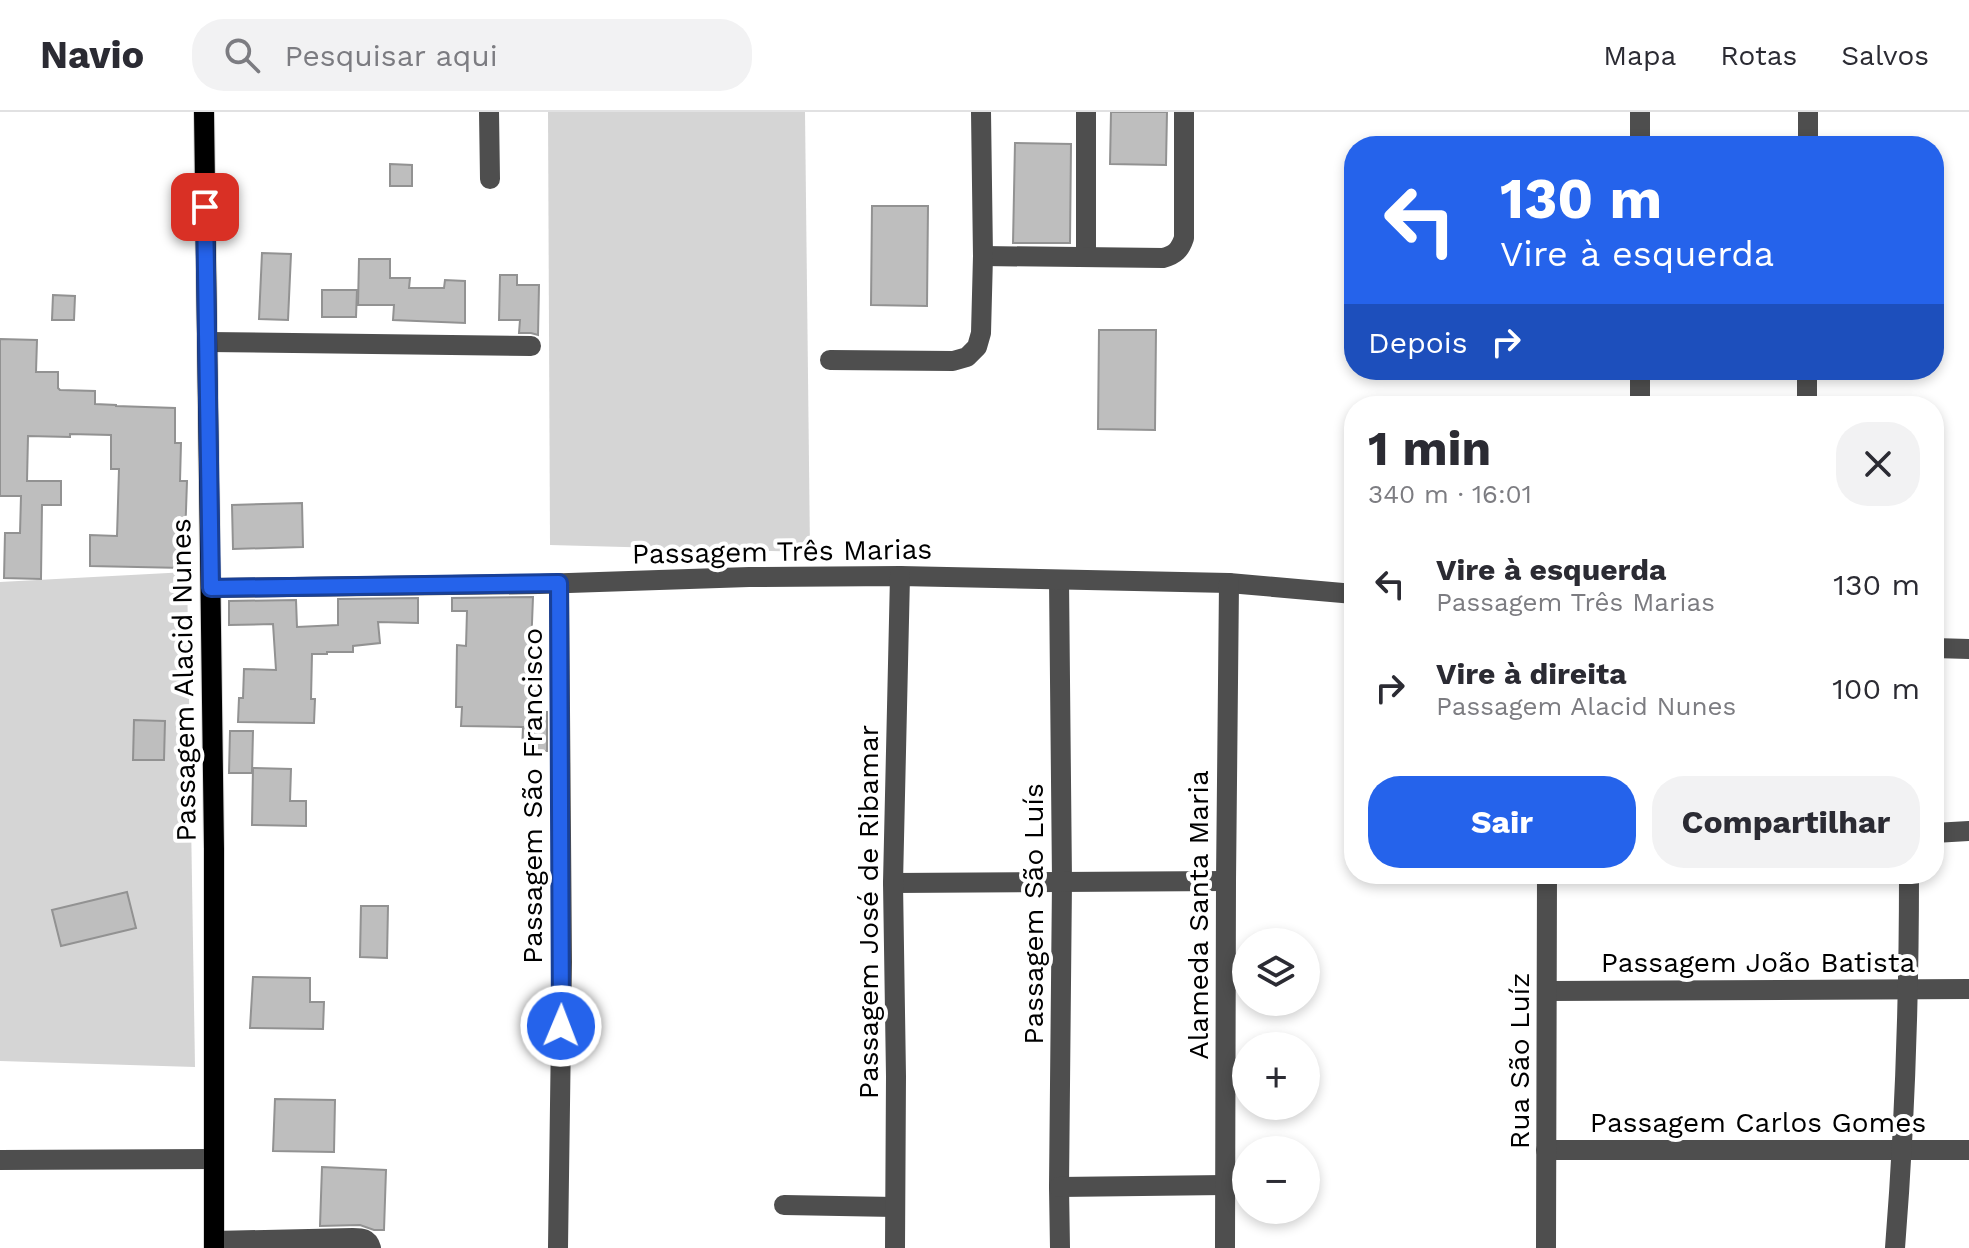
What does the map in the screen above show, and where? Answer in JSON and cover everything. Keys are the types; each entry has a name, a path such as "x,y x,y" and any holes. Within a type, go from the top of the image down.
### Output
{"main road":[{"name":"Passagem Alacid Nunes","path":"204,112 211,588 214,1244"}],"street":[{"path":"489,112 490,179"},
{"path":"830,360 953,361 967,357 977,347 981,333 983,256 981,112"},
{"path":"1086,112 1086,257"},
{"path":"983,256 1163,258 1173,255 1181,248 1184,238 1184,112"},
{"path":"1640,112 1640,136"},
{"path":"1808,112 1808,136"},
{"path":"208,342 531,346"},
{"name":"Passagem Três Marias","path":"211,588 900,576 1229,583 1344,593"},
{"name":"Passagem José de Ribamar","path":"895,1248 893,883 900,576"},
{"name":"Passagem São Luís","path":"1059,580 1062,881 1060,1248"},
{"name":"Passagem São Francisco","path":"558,1248 562,962 559,583"},
{"name":"Alameda Santa Maria","path":"1225,1248 1229,583"},
{"path":"1944,648 1969,649"},
{"path":"1944,832 1969,831"},
{"path":"893,883 1226,881"},
{"name":"Rua São Luíz","path":"1546,1248 1547,884"},
{"path":"1895,1248 1903,1150 1909,884"},
{"name":"Passagem João Batista","path":"1547,991 1969,989"},
{"name":"Passagem Carlos Gomes","path":"1546,1150 1969,1150"},
{"path":"0,1160 214,1159"},
{"path":"1059,1187 1225,1185"},
{"path":"784,1205 895,1207"},
{"path":"214,1244 363,1238 371,1248"}],"shaded area":[{"path":"548,112 805,112 810,552 550,545"},
{"path":"187,572 195,1067 0,1061 0,582"}],"building":[{"path":"1111,112 1167,112 1166,165 1110,164"},
{"path":"1015,143 1071,144 1070,243 1013,243"},
{"path":"390,164 412,165 412,186 390,186"},
{"path":"872,206 928,206 927,306 871,305"},
{"path":"262,253 291,254 288,320 259,319"},
{"path":"359,259 390,259 390,278 410,278 409,288 444,288 445,280 465,281 465,323 393,320 394,305 358,305"},
{"path":"500,275 517,275 517,285 539,285 538,335 519,333 520,320 499,320"},
{"path":"322,290 357,290 356,317 322,317"},
{"path":"53,295 75,296 74,320 52,320"},
{"path":"1099,330 1156,330 1155,430 1098,429"},
{"path":"0,339 37,340 36,372 58,372 60,390 95,391 95,404 175,408 175,443 181,443 180,481 187,481 184,568 90,566 90,535 117,536 119,469 111,469 111,435 28,436 27,481 61,481 61,505 42,505 41,579 4,578 5,533 20,533 21,496 0,496"},
{"path":"302,503 303,547 233,549 232,505"},
{"path":"533,597 530,674 542,675 541,712 547,712 547,751 522,751 523,727 461,726 462,707 456,707 457,645 466,646 467,611 452,611 452,598"},
{"path":"418,598 418,623 378,622 380,643 353,646 353,652 312,654 314,723 238,722 244,669 276,670 273,624 229,625 229,601 296,600 297,627 338,625 338,599"},
{"path":"134,720 165,721 164,760 133,760"},
{"path":"230,731 253,731 252,773 229,773"},
{"path":"253,768 291,769 290,801 306,801 306,826 252,825"},
{"path":"127,892 136,928 61,946 52,910"},
{"path":"361,906 388,906 387,958 360,957"},
{"path":"253,977 310,978 310,1002 324,1002 323,1029 250,1028"},
{"path":"275,1099 335,1100 334,1152 273,1151"},
{"path":"322,1167 386,1170 384,1230 360,1225 320,1226"}],"route":[{"path":"205,207 211,588 559,583 561,1026"}]}
